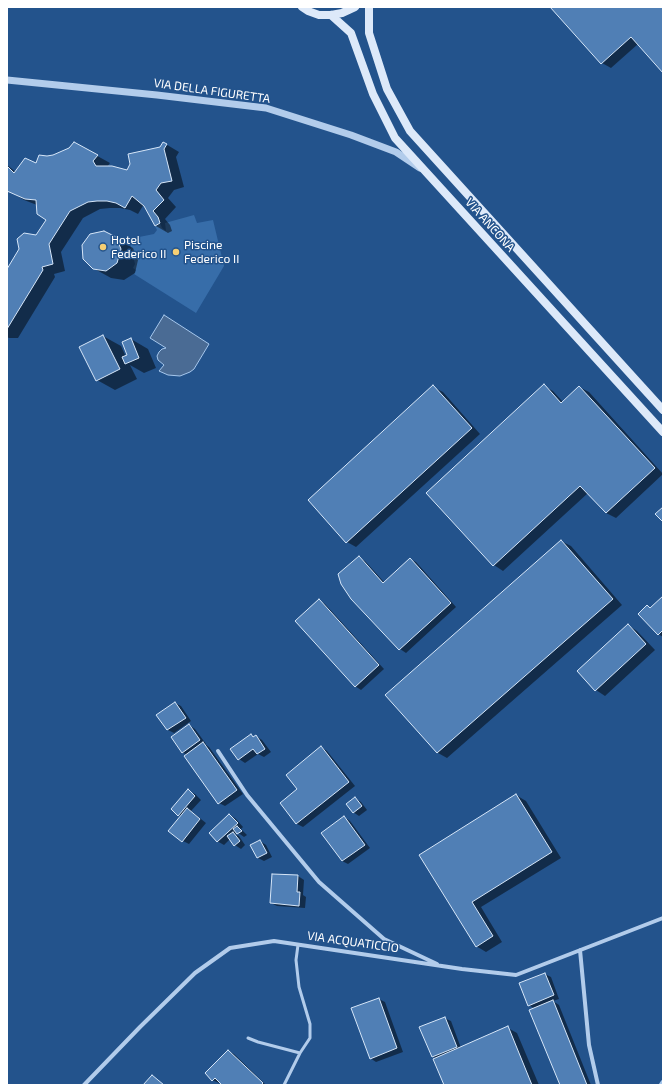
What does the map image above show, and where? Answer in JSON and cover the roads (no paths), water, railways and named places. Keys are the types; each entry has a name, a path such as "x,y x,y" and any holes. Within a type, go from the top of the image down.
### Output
{"main road":[{"path":"302,7 319,15 342,14 356,7"},
{"name":"VIA ANCONA","path":"369,7 369,33 387,89 410,131 663,410"},
{"name":"VIA ANCONA","path":"331,15 351,33 373,94 395,138 663,432"}],"street":[{"name":"VIA DELLA FIGURETTA","path":"7,80 157,95 266,108 351,135 396,152 426,173"},
{"path":"218,751 247,795 320,882 384,938 441,965"},
{"name":"VIA ACQUATICCIO","path":"84,1085 195,973 230,948 274,941 516,975 663,918"},
{"path":"580,950 589,1044 598,1085"}],"lane":[{"path":"284,1085 310,1038 310,1024 299,987 296,960 298,945"},
{"path":"248,1038 300,1054"}],"place":[{"name":"Hotel Federico II","path":"103,247"},
{"name":"Piscine Federico II","path":"176,252"}]}
